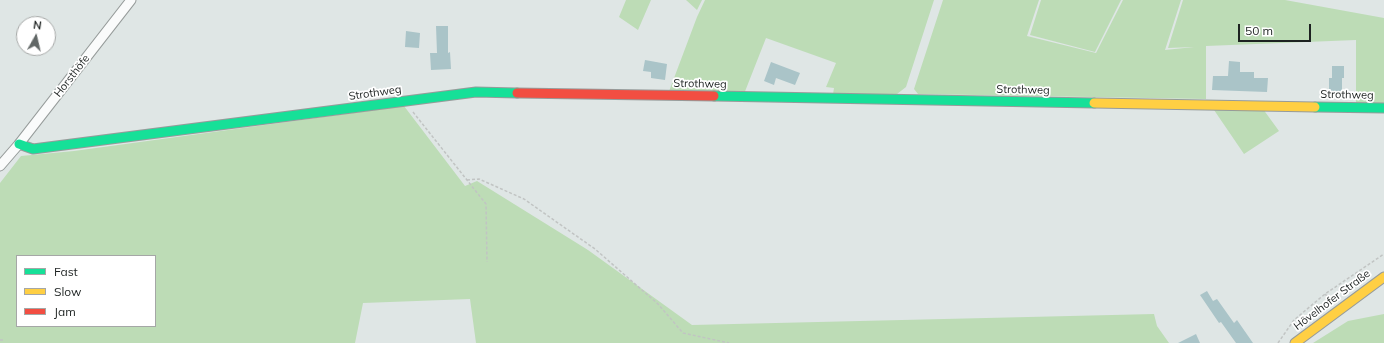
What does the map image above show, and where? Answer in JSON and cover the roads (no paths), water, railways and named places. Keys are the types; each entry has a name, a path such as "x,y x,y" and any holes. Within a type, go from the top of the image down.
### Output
{"street":[{"name":"Horsthöfe","path":"0,166 19,144 131,0"},
{"name":"Strothweg","path":"19,144 33,149 77,144 476,92 1384,108"},
{"name":"Hövelhofer Straße","path":"1295,343 1384,277"}]}
